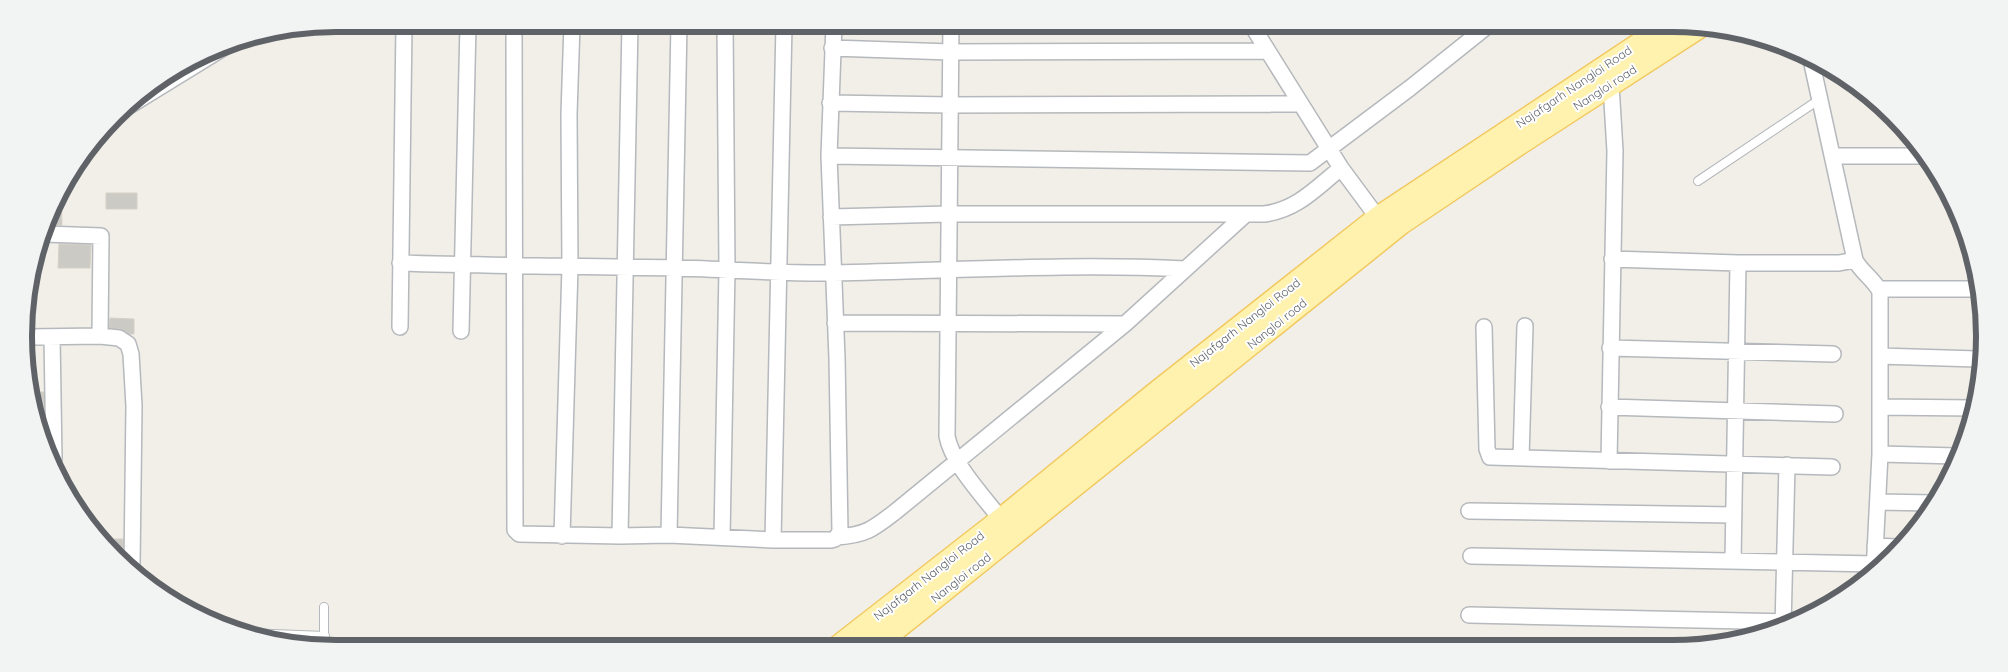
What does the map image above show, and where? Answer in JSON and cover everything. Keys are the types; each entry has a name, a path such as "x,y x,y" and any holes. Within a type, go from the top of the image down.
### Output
{"main road":[{"name":"Najafgarh Nangloi Road","path":"848,640 1008,527 1155,394 1378,218 1416,203 1659,32"},
{"name":"Nangloi road","path":"881,640 1008,527 1394,230 1416,203 1520,143 1690,33"}],"street":[{"path":"400,327 404,32"},
{"path":"461,331 468,32"},
{"path":"514,32 515,530 519,534 562,536 669,535 773,540 831,540 837,537 855,536 871,530 1125,324 1246,214"},
{"path":"562,536 570,267 569,114 572,32"},
{"path":"620,536 630,32"},
{"path":"669,535 679,32"},
{"path":"722,537 727,269 726,32"},
{"path":"773,540 784,32"},
{"path":"833,32 830,156 841,526 837,537"},
{"path":"951,32 947,436 950,448 957,462 1008,527"},
{"path":"1256,32 1341,168 1378,218"},
{"path":"830,156 1312,162 1480,32"},
{"path":"832,48 951,52 1267,51"},
{"path":"1813,67 1855,260 1864,274 1879,289 1880,454 1874,562"},
{"path":"1609,462 1615,151 1611,84"},
{"path":"830,103 950,105 1300,104"},
{"path":"1832,156 1916,156"},
{"path":"831,217 948,214 1264,214 1285,211 1294,206 1341,168"},
{"path":"51,234 98,234 101,236 100,336"},
{"path":"1612,260 1738,263 1819,263 1855,260"},
{"path":"400,263 514,267 727,269 832,273 1129,266 1185,268"},
{"path":"1733,561 1738,263"},
{"path":"1879,289 1972,289"},
{"path":"835,323 1125,324"},
{"path":"1521,458 1525,326"},
{"path":"1484,327 1488,453 1492,458 1832,467"},
{"path":"32,337 100,336 122,339 130,349 134,406 132,561"},
{"path":"52,337 54,446"},
{"path":"1610,348 1833,354"},
{"path":"1880,356 1975,359"},
{"path":"1609,407 1835,414"},
{"path":"1880,407 1967,408"},
{"path":"1880,454 1950,456"},
{"path":"1787,465 1783,562 1787,617"},
{"path":"1878,502 1925,503"},
{"path":"1469,511 1734,515"},
{"path":"1875,546 1891,547"},
{"path":"1471,556 1783,562 1868,568"},
{"path":"1469,615 1768,623"}],"lane":[{"path":"1698,181 1820,99"},
{"path":"324,607 324,639"},
{"path":"279,634 324,636"}],"building":[{"path":"106,193 137,193 137,209 106,209"},
{"path":"61,208 62,225 54,225"},
{"path":"59,244 91,245 90,268 58,268"},
{"path":"110,318 134,319 134,334 129,334 120,329 109,328"},
{"path":"38,392 44,392 44,408 41,408"},
{"path":"111,539 123,539 123,553"}]}
